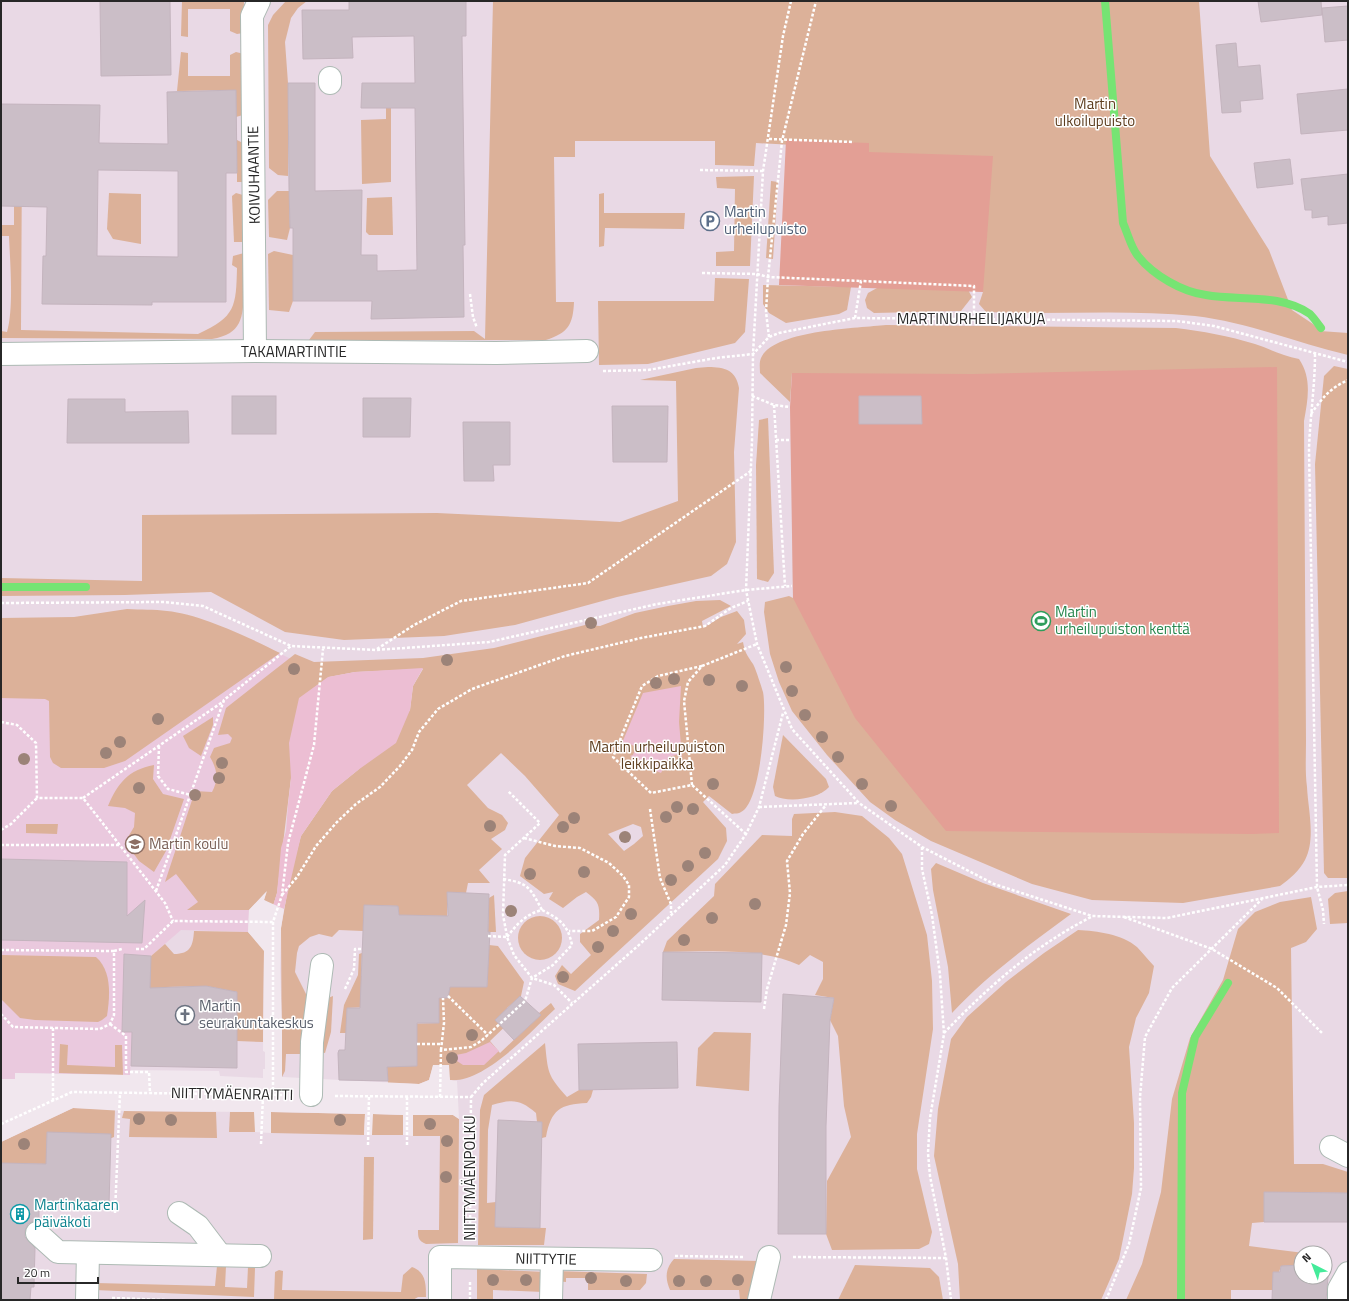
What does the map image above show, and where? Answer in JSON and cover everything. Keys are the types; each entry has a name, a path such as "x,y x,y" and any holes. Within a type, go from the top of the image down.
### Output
{"street":[{"name":"KOIVUHAANTIE","path":"255,351 252,16 259,1"},
{"name":"TAKAMARTINTIE","path":"1,354 255,351 496,353 587,351"},
{"path":"311,1095 312,1042 322,965"},
{"path":"179,1213 198,1226 220,1255"},
{"path":"37,1233 58,1252 260,1256"},
{"path":"88,1253 88,1299"},
{"name":"NIITTYTIE","path":"440,1300 440,1257 469,1259 651,1260"},
{"path":"759,1300 769,1257"},
{"path":"551,1300 552,1259"},
{"path":"1339,1300 1339,1289 1348,1273"}],"path":[{"path":"791,1 783,36 763,171 753,354 751,470 746,590 757,644 792,729 859,803 922,847 994,884 1092,916 1167,918 1317,887 1348,885"},
{"path":"769,337 766,312 768,277 782,141 816,1"},
{"path":"768,139 782,141 854,142"},
{"path":"700,170 763,171"},
{"path":"702,272 758,274 768,277 974,286 974,318"},
{"path":"855,318 861,281"},
{"path":"470,294 473,317 479,332 496,353"},
{"name":"MARTINURHEILIJAKUJA","path":"753,354 769,337 779,333 855,318 974,318 1177,321 1214,326 1348,362"},
{"path":"600,371 648,370 716,358 753,354"},
{"path":"1315,354 1315,386 1310,415 1308,449 1317,887 1323,910 1324,924"},
{"path":"1310,415 1325,394 1334,387 1348,380"},
{"path":"752,396 774,405 790,407"},
{"path":"774,405 785,586"},
{"path":"776,440 790,440"},
{"path":"376,650 414,625 461,601 588,583 751,470"},
{"path":"1,603 164,602 203,606 292,646 323,649 376,650 489,642 657,604 746,590 792,586"},
{"path":"282,895 297,877 316,846 337,822 356,804 380,787 400,766 412,750 419,732 438,709 472,688 565,656 641,638 705,626 731,608 748,601"},
{"path":"692,785 651,793 613,758 642,686 658,676 702,666 757,644"},
{"path":"1,830 11,824 37,798 83,798 224,700 292,646"},
{"path":"272,1095 273,922 282,895 288,843 314,745 323,649"},
{"path":"702,666 688,682 684,701 692,785 746,834"},
{"path":"156,892 224,700"},
{"path":"471,1097 483,1083 640,944 725,865 746,834 759,807 784,712"},
{"path":"1,722 17,725 36,743 37,798"},
{"path":"159,745 158,776 168,789 191,795"},
{"path":"508,791 540,823 505,855 503,915 507,937 514,955 532,978 554,985 572,1003"},
{"path":"83,798 156,892 174,921"},
{"path":"759,807 859,803"},
{"path":"764,1009 766,989 786,925 790,893 787,861 803,834 826,805"},
{"path":"650,809 660,878 671,904 672,913"},
{"path":"524,838 555,846 580,848 608,863 623,876 629,885 629,897 616,917 592,930 569,931"},
{"path":"1,845 120,845"},
{"path":"922,847 922,869 933,923 940,975 944,1034 930,1118 928,1153 930,1176 946,1258 951,1300"},
{"path":"441,1050 471,1047 488,1035 526,1001 532,978 553,965 572,945 569,931 557,918 542,910 533,892 520,881 503,879"},
{"path":"1106,1300 1129,1244 1141,1188 1140,1097 1145,1037 1172,988 1262,898"},
{"path":"507,937 516,925 530,913 542,910"},
{"path":"944,1034 985,991 1026,958 1061,932 1092,916"},
{"path":"1121,917 1212,949 1277,988 1324,1034"},
{"path":"136,949 144,950 174,921 273,922"},
{"path":"488,936 507,937"},
{"path":"1,950 114,951 122,949"},
{"path":"1,1014 13,1027 100,1029 110,1024 114,1015 114,951"},
{"path":"448,996 488,1035"},
{"path":"440,1097 441,1044 444,1023 443,998"},
{"path":"110,1024 126,1036 126,1072 149,1072 150,1093"},
{"path":"53,1028 53,1101"},
{"path":"417,1044 441,1044"},
{"name":"NIITTYMÄENRAITTI","path":"1,1124 72,1092 471,1097"},
{"path":"115,1213 120,1093"},
{"path":"261,1144 262,1095"},
{"path":"368,1145 369,1096"},
{"path":"407,1096 407,1145"},
{"name":"NIITTYMÄENPOLKU","path":"469,1259 471,1097"},
{"path":"651,1260 676,1255 946,1258"},
{"path":"88,1299 166,1300"}],"shaded area":[{"path":"786,140 869,143 869,152 993,156 983,292 779,285"},
{"name":"Martin urheilupuiston kenttä","path":"1277,367 1279,833 946,831 855,718 793,598 790,407 792,373 973,374"},
{"name":"Martin koulu","path":"251,639 291,659 249,910 248,932 181,930 151,956 132,1032 130,1075 15,1073 15,1079 1,1079 1,653"},
{"path":"267,891 264,900 284,909 281,928 280,969 282,1077 419,1084 429,1080 433,1065 449,1065 450,1080 457,1081 459,1119 453,1115 413,1115 413,1136 403,1135 403,1115 373,1114 372,1135 364,1135 365,1114 271,1112 271,1133 255,1132 254,1112 124,1111 73,1108 1,1142 1,1079 15,1079 15,1073 130,1075 131,1070 219,1071 220,1076 263,1078 263,1069 265,1069 265,1052 263,1051 264,951 248,932 249,910"}],"green space":[{"path":"182,1 244,1 243,33 237,34 230,31 230,9 188,9 188,37 181,36"},
{"path":"286,1 307,1 298,8 291,18 285,42 288,83 288,176 278,175 269,168 268,25 273,15"},
{"name":"Martin ulkoilupuisto","path":"493,1 1199,1 1210,156 1269,250 1292,310 1313,324 1320,331 1348,333 1348,355 1234,323 1195,316 1117,312 986,312 979,304 983,292 869,152 869,149 756,143 754,166 715,165 715,141 575,141 575,157 554,157 556,302 574,302 571,322 560,334 546,340 309,340 315,332 474,331 485,339"},
{"path":"181,52 188,53 188,76 230,76 230,55 236,52 244,54 243,115 236,117 236,90 177,91"},
{"path":"386,104 391,104 391,182 362,184 361,120 386,119"},
{"path":"237,140 243,143 244,182 237,182"},
{"path":"22,154 21,330 198,334 220,322 227,316 231,309 236,292 237,268 232,265 233,256 244,253 243,309 239,323 235,329 222,337 212,339 1,338 1,331 7,332 9,322 11,285 9,236 1,236 1,225 14,225 14,164"},
{"path":"754,176 750,266 716,266 716,252 734,251 735,189 717,188 716,177"},
{"path":"771,181 778,182 773,259 766,258"},
{"path":"277,191 289,191 290,228 287,240 269,237 268,200"},
{"path":"109,193 141,194 141,244 113,239 107,229"},
{"path":"236,193 243,195 243,242 234,242 232,196"},
{"path":"604,193 604,213 685,213 684,229 605,228 604,246 599,247 599,194"},
{"path":"392,197 393,235 369,235 366,232 367,198"},
{"path":"274,251 293,255 293,301 289,312 269,310 268,254"},
{"path":"715,278 749,279 745,332 735,343 648,364 599,365 598,301 714,301"},
{"path":"886,283 967,288 972,297 961,311 874,313 867,308 865,300 868,293"},
{"path":"763,285 851,287 847,310 839,314 786,323 769,313 763,304"},
{"name":"Martin urheilupuiston kenttä","path":"886,325 1176,328 1206,332 1255,344 1299,359 1306,374 1308,389 1304,421 1306,781 1311,833 1305,860 1300,868 1280,886 1183,903 1092,900 1032,884 931,841 895,820 870,802 827,755 792,711 779,682 770,654 764,612 765,602 789,596 793,598 792,373 790,402 760,373 760,360 769,349 782,341 799,336 838,329"},
{"path":"1334,366 1348,369 1348,878 1328,878 1324,873 1315,464 1324,376"},
{"path":"708,367 724,369 732,373 738,382 739,388 734,452 736,542 727,564 711,576 617,597 515,625 444,636 344,640 285,632 211,592 125,595 1,596 1,578 142,581 142,515 437,513 620,522 678,501 676,381 640,380 696,368"},
{"path":"768,418 774,573 768,582 757,579 756,465 759,420"},
{"name":"Martin urheilupuiston leikkipaikka","path":"720,600 731,606 702,621 703,628 721,617 737,611 744,620 746,634 737,644 743,642 745,651 754,666 763,692 764,703 761,756 758,775 748,805 740,813 732,814 709,796 703,802 726,828 727,841 718,859 575,991 558,984 555,976 562,965 571,974 591,955 580,942 580,934 599,920 599,910 596,901 586,892 563,908 549,899 553,892 544,894 520,876 525,858 559,815 525,776 501,753 467,785 488,808 502,815 508,823 505,830 491,839 502,849 479,870 490,883 468,883 466,893 447,892 447,916 399,915 398,906 365,905 363,931 339,930 332,937 319,934 310,937 299,946 295,972 307,996 303,1054 286,1054 285,1071 282,1077 281,928 291,872 301,836 332,791 358,770 410,710 413,686 423,669 355,672 329,677 309,692 291,778 277,893 273,906 264,900 266,892 249,910 187,910 198,902 176,874 165,882 195,791 212,792 216,783 216,774 210,757 214,748 230,743 232,738 228,734 218,735 226,708 295,654 314,662 423,658 494,648 585,625 600,626 635,613 696,601","holes":["633,824 641,827 643,836 624,851 608,834"]},
{"path":"127,609 162,610 194,617 240,634 280,653 125,761 104,768 61,768 53,763 50,757 49,701 45,699 1,698 1,618 74,617"},
{"path":"213,717 213,725 201,756 189,748 183,736"},
{"path":"783,735 826,779 829,787 818,794 803,799 788,799 775,796 773,787"},
{"path":"154,765 153,779 163,794 184,799 166,851 154,872 139,861 125,842 134,827 135,813 125,808 108,806 120,784 125,779 137,770"},
{"path":"835,812 862,816 889,838 902,854 927,935 932,981 933,1029 917,1134 917,1169 932,1232 929,1244 919,1249 832,1250 826,1234 827,1181 851,1137 844,1106 838,1036 830,1020 834,998 815,995 823,979 823,962 810,955 799,965 768,955 751,953 715,951 663,952 667,941 714,896 715,884 762,835 792,836 792,819 794,814"},
{"path":"26,824 58,824 57,834 26,833"},
{"path":"936,863 983,883 1071,914 994,973 952,1013 948,967 933,890 931,869"},
{"path":"1348,891 1348,923 1330,924 1328,899 1335,893"},
{"path":"494,895 496,932 488,932 489,898"},
{"path":"1311,897 1317,929 1306,942 1291,948 1294,1164 1323,1164 1348,1172 1348,1193 1264,1192 1264,1222 1252,1223 1249,1246 1293,1252 1293,1265 1281,1266 1273,1290 1231,1290 1231,1300 1126,1300 1142,1264 1161,1192 1172,1099 1190,1038 1223,980 1238,929 1255,912 1280,902"},
{"path":"536,916 544,916 556,922 562,934 562,942 556,954 544,960 536,960 524,954 518,942 518,934 524,922"},
{"path":"1078,930 1101,932 1124,939 1137,947 1154,966 1149,993 1136,1018 1129,1047 1134,1123 1134,1168 1132,1194 1119,1259 1101,1300 960,1300 958,1264 934,1156 938,1109 951,1039 967,1017 1006,982 1044,953"},
{"path":"194,931 248,932 264,950 263,1042 237,1041 237,992 206,986 167,987 134,997 151,956 165,944 174,954 180,954 188,950 192,944"},
{"path":"489,945 498,946 524,982 521,996 507,1008 515,1017 490,1041 500,1053 540,1015 539,1013 551,1003 555,1009 506,1054 492,1065 478,1073 464,1079 450,1080 448,1073 433,1066 429,1080 419,1084 388,1083 387,1067 417,1065 417,1050 392,1024 439,1023 439,998 448,997 449,987 487,987"},
{"path":"362,953 361,976 370,976 369,1007 347,1008 346,1033 340,1033 344,1005 358,975 359,954"},
{"path":"1,955 96,957 105,969 109,984 107,1016 98,1022 35,1020 20,1018 1,999"},
{"path":"333,996 331,1032 325,1053 320,1052 328,998"},
{"path":"714,1032 751,1033 749,1091 696,1086 698,1048"},
{"path":"545,1043 548,1067 552,1078 560,1090 567,1097 579,1090 593,1090 591,1097 587,1103 570,1105 558,1110 551,1120 546,1137 542,1138 542,1122 537,1122 536,1113 530,1108 520,1103 510,1101 492,1105 488,1130 487,1203 496,1202 495,1227 546,1228 544,1245 478,1245 480,1110 484,1095"},
{"path":"60,1044 68,1045 67,1065 115,1067 115,1045 122,1045 123,1075 59,1073"},
{"path":"73,1108 115,1109 114,1137 46,1164 1,1163 1,1142"},
{"path":"124,1111 216,1112 217,1138 129,1137 130,1119 122,1118"},
{"path":"230,1112 255,1112 255,1132 229,1132"},
{"path":"271,1112 365,1114 364,1135 271,1133"},
{"path":"372,1114 404,1115 403,1135 372,1135"},
{"path":"412,1115 453,1115 459,1119 458,1243 426,1244 421,1242 419,1238 418,1230 439,1230 440,1136 413,1136"},
{"path":"364,1157 374,1157 373,1239 363,1240"},
{"path":"674,1259 760,1261 753,1300 740,1300 739,1290 670,1290 667,1282 667,1270"},
{"path":"855,1265 930,1268 939,1277 943,1300 838,1300"},
{"path":"217,1266 226,1266 225,1287 247,1288 248,1267 255,1268 254,1297 95,1290 96,1283 215,1286"},
{"path":"412,1267 417,1269 423,1275 426,1297 418,1297 413,1300 274,1299 275,1272 279,1270 283,1271 282,1290 401,1292 403,1275"},
{"path":"477,1269 545,1272 543,1292 493,1290 493,1300 477,1300"},
{"path":"556,1271 647,1274 646,1283 640,1290 588,1290 588,1278 566,1278 566,1282 556,1281"}],"sand":[{"path":"423,668 413,686 410,710 396,743 332,791 301,836 284,909 273,906 277,893 281,848 286,831 291,778 289,743 299,698 328,677 355,672"},
{"path":"681,686 679,722 682,757 679,754 669,757 661,773 645,766 630,756 633,755 636,747 628,743 622,743 643,693"},
{"path":"490,1042 499,1051 484,1065 463,1065 457,1061 456,1055 466,1053"}],"building":[{"path":"100,1 170,1 171,75 101,76"},
{"path":"349,1 466,1 466,36 462,36 465,245 463,245 464,317 371,319 372,301 293,301 293,228 290,228 288,83 315,83 315,191 362,190 361,255 377,255 377,271 417,270 415,108 361,108 362,83 415,83 414,36 352,37 353,58 303,59 302,10 349,10"},
{"path":"1258,1 1321,1 1322,15 1261,22"},
{"path":"1348,6 1348,40 1325,42 1322,8"},
{"path":"1236,43 1238,67 1260,65 1263,99 1240,101 1241,112 1222,113 1216,45"},
{"path":"1348,89 1348,130 1301,134 1297,94"},
{"path":"236,90 237,173 226,173 226,302 152,302 152,305 42,304 43,256 46,256 47,207 1,206 1,104 100,105 99,143 168,144 167,92","holes":["98,170 178,171 178,257 97,256"]},
{"path":"1290,159 1293,184 1257,188 1254,163"},
{"path":"1348,174 1348,223 1328,225 1328,216 1312,218 1312,210 1305,210 1301,179"},
{"path":"232,396 276,396 276,434 232,434"},
{"path":"859,396 921,396 922,424 859,424"},
{"path":"363,398 411,398 410,437 363,437"},
{"path":"68,399 125,399 125,412 188,411 189,443 67,443"},
{"path":"612,406 668,406 667,462 613,462"},
{"path":"463,422 510,422 510,465 493,465 494,481 464,481"},
{"path":"1,859 127,862 127,916 145,900 142,943 1,940"},
{"path":"447,892 489,894 488,932 490,932 487,987 450,987 448,998 439,998 439,1023 417,1023 417,1066 387,1067 388,1081 339,1080 338,1053 339,1050 345,1050 347,1008 360,1008 364,905 398,906 399,915 448,916"},
{"path":"663,952 762,953 761,1002 662,1000"},
{"name":"Martin seurakuntakeskus","path":"124,954 151,956 150,988 206,986 237,992 237,1068 131,1066 132,1032 122,1032"},
{"path":"783,994 834,998 830,1020 826,1126 826,1234 778,1234 779,1106"},
{"path":"520,996 541,1015 514,1040 495,1020"},
{"path":"677,1042 678,1088 579,1090 578,1044"},
{"path":"498,1120 542,1122 540,1228 495,1227"},
{"name":"Martinkaaren päiväkoti","path":"47,1132 111,1134 109,1205 39,1204 39,1221 33,1221 28,1224 25,1231 25,1237 35,1248 34,1287 31,1287 30,1300 1,1300 1,1163 46,1164"},
{"path":"1264,1192 1348,1193 1348,1222 1264,1222"},
{"path":"1293,1265 1293,1285 1327,1285 1326,1300 1272,1300 1273,1272 1280,1272 1281,1266"}],"waterway":[{"path":"1105,1 1123,223 1131,245 1136,253 1144,263 1160,276 1187,290 1219,297 1273,300 1286,303 1298,307 1310,314 1321,328"},
{"path":"1,587 86,587"},
{"path":"1181,1300 1182,1093 1195,1037 1228,983"}],"place":[{"name":"Martin urheilupuisto","path":"710,221"},
{"name":"Martin urheilupuiston kenttä","path":"1041,621"},
{"name":"Martin koulu","path":"135,844"},
{"name":"Martin seurakuntakeskus","path":"185,1015"},
{"name":"Martinkaaren päiväkoti","path":"20,1214"}]}
